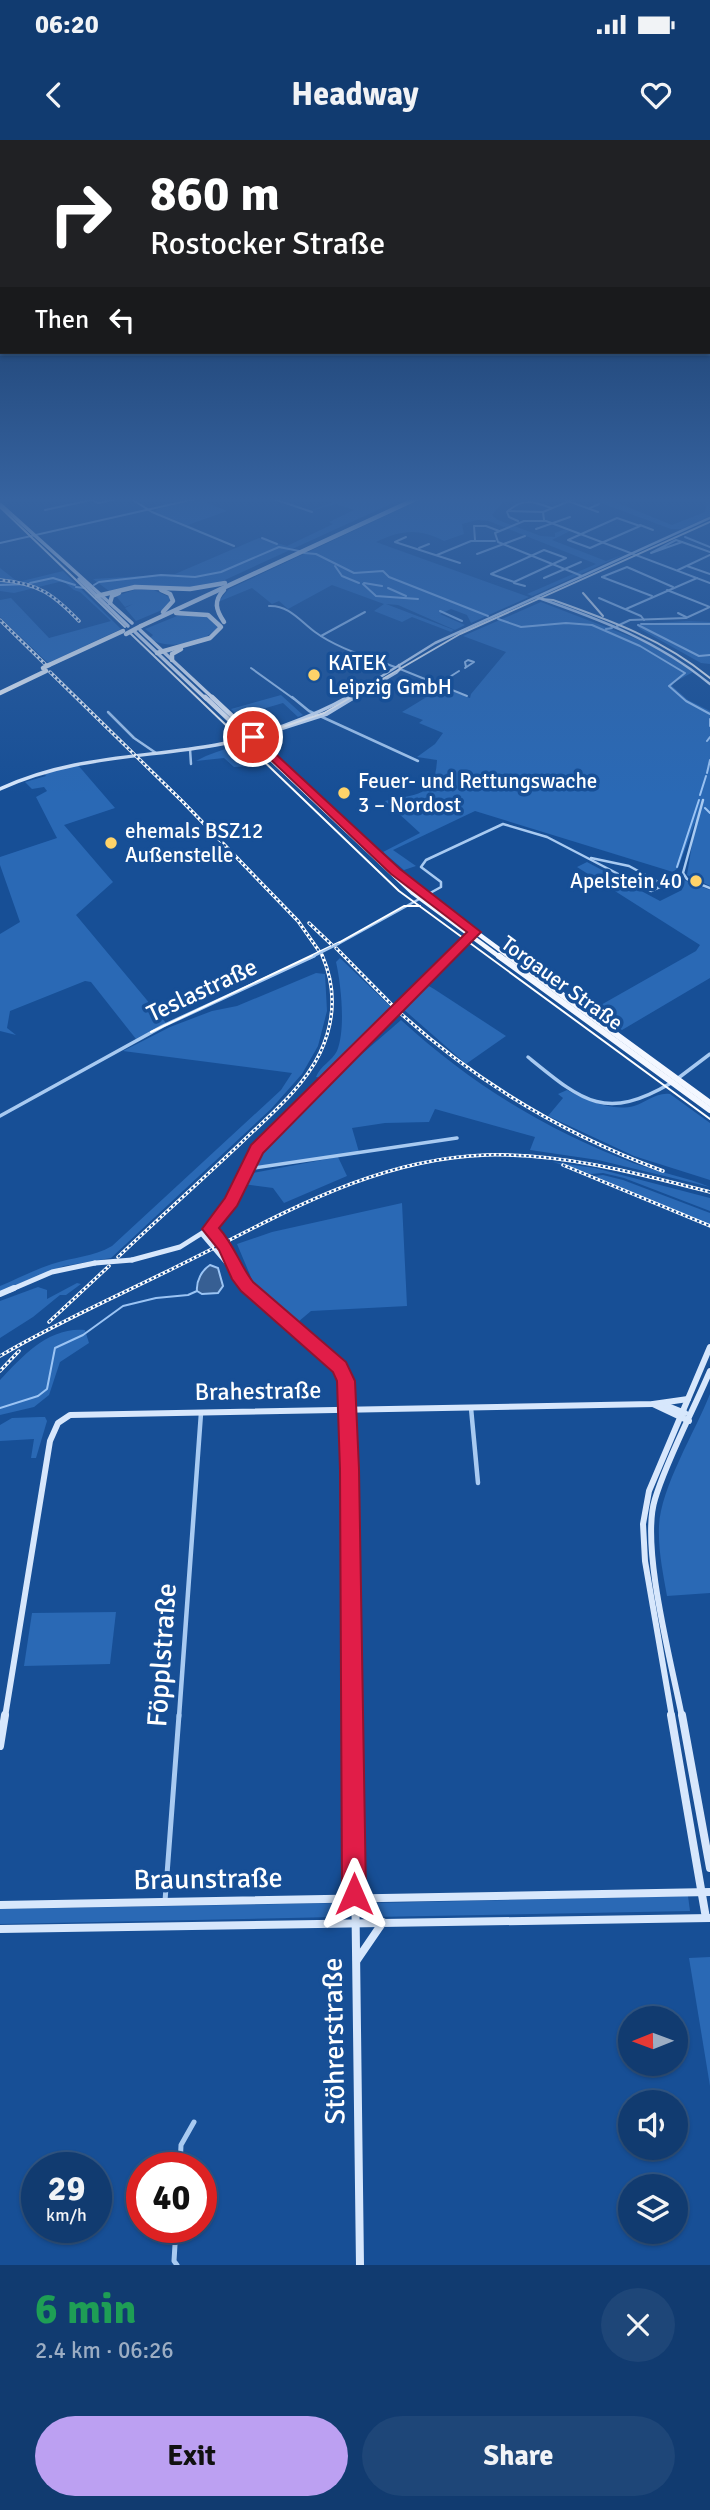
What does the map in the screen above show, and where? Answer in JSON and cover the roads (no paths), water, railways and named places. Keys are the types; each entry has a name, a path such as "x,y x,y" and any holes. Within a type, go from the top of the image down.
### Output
{"highway":[{"path":"110,603 112,596"},
{"path":"164,614 173,601 170,596"},
{"path":"164,614 199,596"},
{"path":"0,691 204,596"},
{"path":"158,650 207,642 221,634 225,622 218,613 215,601 220,596"},
{"path":"158,650 180,648 215,635 221,624 216,618 199,612 164,614"},
{"path":"172,660 172,654 180,648"}],"main road":[{"path":"100,596 158,650"},
{"path":"100,596 136,627"},
{"path":"0,789 21,779 102,758 227,745 250,737 314,714 345,699 456,632 536,597 617,626 666,649 688,663 710,684"},
{"name":"Torgauer Straße","path":"158,650 172,660 250,737"},
{"name":"Torgauer Straße","path":"158,650 423,897 710,1110"},
{"path":"250,737 320,717 349,702 398,667"},
{"path":"0,1294 52,1272 172,1252 203,1235 227,1210 257,1149 472,934"},
{"name":"Torgauer Straße","path":"674,1081 710,1103"},
{"name":"Stöhrerstraße","path":"210,1229 226,1247 238,1274"},
{"name":"Stöhrerstraße","path":"203,1235 254,1294 340,1367 346,1381 360,2265"},
{"path":"708,1918 706,1892 642,1542 642,1524 649,1491 710,1347"},
{"path":"710,1371 654,1501 650,1535 710,1868"},
{"path":"656,1404 688,1399"},
{"name":"Brahestraße","path":"0,1746 53,1430 61,1419 76,1413 656,1404 690,1418"},
{"name":"Braunstraße","path":"0,1905 706,1892"},
{"name":"Braunstraße","path":"0,1929 708,1918"},
{"path":"355,1962 370,1937 384,1921"}],"street":[{"path":"626,609 652,596"},
{"path":"683,596 710,607"},
{"path":"599,598 641,616 644,620"},
{"path":"269,606 276,604 286,609 321,636 467,696"},
{"path":"617,626 629,620 688,618 710,607"},
{"path":"321,636 365,612"},
{"path":"678,613 688,618"},
{"path":"251,668 314,714 418,761"},
{"path":"448,678 459,671"},
{"path":"438,684 443,681"},
{"path":"108,712 134,738 156,752"},
{"path":"190,748 191,764"},
{"path":"704,800 683,868 687,879 710,888"},
{"path":"423,897 443,885 421,867 426,860 503,824 547,837 651,891 664,884 645,873 609,859 590,858"},
{"name":"Teslastraße","path":"0,1116 163,1027 338,944 423,897"},
{"path":"528,1057 566,1087 612,1105 638,1101 674,1081 710,1054"},
{"path":"247,1169 457,1138"},
{"path":"470,1406 478,1483"},
{"name":"Föpplstraße","path":"165,1903 201,1411"},
{"path":"181,2152 181,2145 194,2122"},
{"path":"175,2243 174,2261 177,2265"}],"waterway":[{"path":"378,596 418,599"},
{"path":"438,596 488,616"},
{"path":"440,611 462,621"},
{"path":"498,619 521,627 566,623 592,625 640,646 685,673 669,686 686,701 710,714"},
{"path":"641,624 710,624"},
{"path":"638,625 699,656 710,655"},
{"path":"606,629 612,628"},
{"path":"710,719 710,726"},
{"path":"707,741 710,737"},
{"path":"707,773 710,760"},
{"path":"700,795 706,776"},
{"path":"677,867 699,800"},
{"path":"705,808 710,813"},
{"path":"0,1408 38,1396 47,1389 55,1348 83,1335 123,1306 156,1298 188,1295 197,1291"}],"tram line":[{"path":"93,596 125,627"},
{"path":"235,734 253,737 324,713 460,634 544,596"},
{"path":"586,596 603,616"},
{"path":"542,599 553,600 635,632 674,652 710,678"},
{"path":"131,634 235,734"},
{"path":"235,734 399,891 419,906"},
{"path":"151,1032 340,942 404,906 419,906"},
{"path":"419,906 710,1119"}],"railway":[{"path":"51,596 79,621"},
{"path":"0,620 46,665"},
{"path":"50,672 182,801 298,921 319,951"},
{"path":"309,923 332,945"},
{"path":"336,948 394,1007"},
{"path":"118,1257 275,1111 305,1078 320,1053 331,1016 330,979 322,955"},
{"path":"398,1011 459,1061 523,1104 591,1141 663,1171"},
{"path":"0,1356 72,1317 299,1206 334,1190 408,1166 486,1155 543,1157 627,1171 710,1192"},
{"path":"563,1165 710,1226"},
{"path":"49,1322 109,1266"},
{"path":"0,1371 19,1351"}],"place":[{"name":"KATEK Leipzig GmbH","path":"314,675"},
{"name":"Feuer- und Rettungswache 3 – Nordost","path":"344,793"},
{"name":"ehemals BSZ12 Außenstelle","path":"111,843"},
{"name":"Apelstein 40","path":"696,881"}]}
